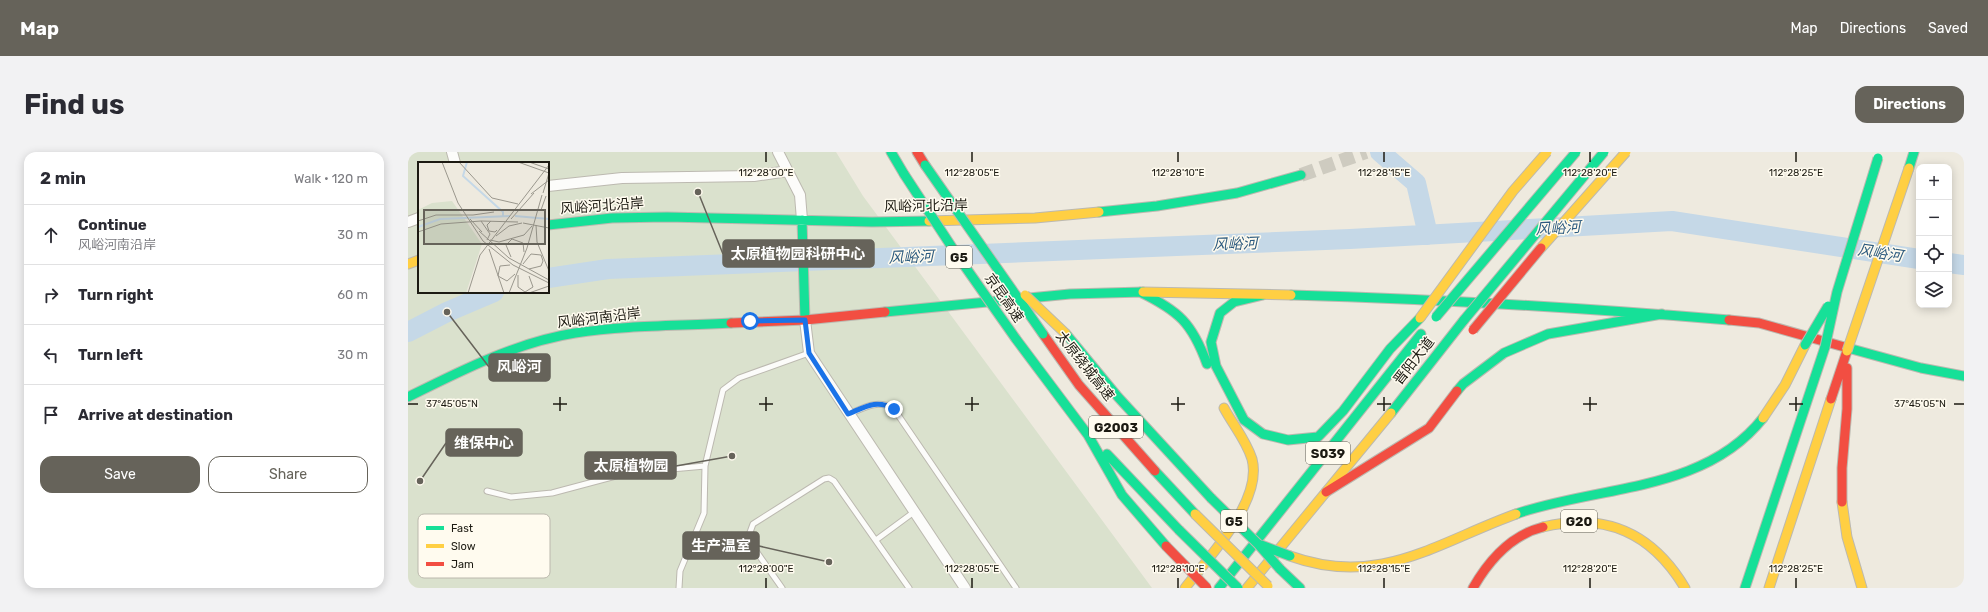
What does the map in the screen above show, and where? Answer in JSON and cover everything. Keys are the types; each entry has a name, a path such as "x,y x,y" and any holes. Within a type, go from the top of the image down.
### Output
{"main road":[{"name":"京昆高速","path":"891,152 959,258 1016,339 1088,435"},
{"name":"京昆高速","path":"917,152 999,271"},
{"path":"1547,152 1513,191 1420,318 1390,349 1343,411 1318,436 1288,440 1263,434 1244,420 1228,392 1216,366 1211,342 1220,313 1234,302 1263,295 1401,298 1662,314 1759,322 1921,368 1964,376"},
{"name":"晋阳大道","path":"1218,588 1349,426 1408,348 1576,152"},
{"name":"晋阳大道","path":"1247,588 1409,390 1464,320 1604,152"},
{"path":"1470,332 1541,248 1626,152"},
{"path":"1770,588 1914,152"},
{"path":"1744,588 1825,347 1837,292 1879,155"},
{"name":"风峪河北沿岸","path":"549,225 612,218 872,222 1035,218 1157,206 1237,193 1301,175"},
{"path":"802,220 805,315"},
{"path":"408,264 418,260"},
{"name":"G5","path":"999,271 1066,334 1090,365 1143,425 1211,498 1300,588"},
{"name":"太原绕城高速","path":"999,271 1080,385 1142,458 1195,514 1269,587"},
{"path":"1140,292 1167,305 1180,314 1190,327 1201,346 1214,384"},
{"name":"风峪河南沿岸","path":"408,397 444,379 511,351 546,340 576,333 1070,294 1140,292 1263,295"},
{"path":"1258,544 1301,561 1325,568 1349,570 1374,568 1397,563 1418,556 1498,520 1526,510 1656,480 1694,469 1740,441 1760,421 1777,400 1805,345 1837,292"},
{"path":"1326,492 1429,428 1463,384 1504,353 1548,334 1662,314"},
{"path":"1408,348 1420,318"},
{"name":"S039","path":"1409,390 1457,345"},
{"path":"1847,352 1846,422 1842,462 1842,506 1846,535 1853,564 1862,588"},
{"path":"1185,588 1244,509 1250,491 1253,465 1244,441 1230,422 1220,398"},
{"name":"G5","path":"1088,435 1122,495 1166,546 1207,588"},
{"name":"G2003","path":"1088,435 1238,588"},
{"name":"G20","path":"1473,588 1491,559 1515,538 1543,526 1574,521 1604,523 1630,533 1653,548 1676,572 1685,588"}],"street":[{"path":"452,152 455,162"},
{"path":"778,152 800,196 802,220"},
{"path":"549,186 622,178 754,176 788,171"},
{"path":"408,222 418,218"},
{"path":"805,315 809,353 848,414 966,588"}],"lane":[{"path":"679,588 680,571 704,513 705,466 723,390 739,378 809,353"},
{"path":"848,414 867,406 885,404 894,409 1016,588"},
{"path":"487,491 511,497 552,493 626,473 705,466"},
{"path":"782,588 751,544 749,535 753,524 824,479 829,478 834,481 909,588"},
{"path":"876,540 914,512"}],"green space":[{"path":"408,152 836,152 863,196 1152,588 408,588"}],"waterway":[{"path":"1380,152 1416,183 1428,235"},
{"name":"风峪河","path":"549,278 608,269 1350,239 1672,221 1916,259"},
{"name":"风峪河","path":"1952,263 1964,265"},
{"name":"风峪河","path":"408,332 447,312 492,293"}],"tunnel":[{"path":"1301,175 1366,152"}],"traffic: fast":[{"path":"891,152 904,174"},
{"path":"1436,317 1576,152"},
{"path":"1464,320 1604,152"},
{"path":"1909,168 1914,152"},
{"path":"1825,347 1837,292 1878,158"},
{"path":"925,165 1043,334"},
{"path":"904,174 959,258 1016,339"},
{"path":"1099,212 1157,206 1237,193 1301,175"},
{"path":"549,225 612,218 667,217 872,222 929,221"},
{"path":"802,220 805,320"},
{"path":"1140,292 1165,306 1182,320 1196,338 1207,364"},
{"path":"885,312 1070,294 1143,292"},
{"path":"1263,295 1234,302 1220,313 1211,342 1216,366 1244,420 1263,434 1288,440 1318,437 1343,411 1390,349 1420,318"},
{"path":"1291,295 1510,304 1729,320"},
{"path":"1805,345 1828,306"},
{"path":"1457,391 1463,384 1504,353 1548,334 1662,314"},
{"path":"1391,413 1464,320"},
{"path":"408,397 448,377 510,350 553,337 614,328 731,323"},
{"path":"1066,334 1118,397 1211,498"},
{"path":"1219,588 1421,334"},
{"path":"1016,339 1088,435 1122,495 1166,546"},
{"path":"1745,588 1825,347"},
{"path":"1848,348 1921,368 1964,376"},
{"path":"1516,514 1548,505 1648,483 1681,474 1711,461 1739,442 1763,418"},
{"path":"1107,454 1179,530"},
{"path":"1155,471 1195,514"},
{"path":"1211,498 1258,544 1280,569"},
{"path":"1179,530 1238,588"},
{"path":"1261,545 1290,556"},
{"path":"1280,569 1300,588"}],"traffic: slow":[{"path":"1420,318 1513,191 1547,152"},
{"path":"1541,248 1626,152"},
{"path":"1847,351 1909,168"},
{"path":"929,221 1035,218 1099,212"},
{"path":"408,264 418,260"},
{"path":"1143,292 1291,295"},
{"path":"1025,295 1066,334"},
{"path":"1763,418 1785,385 1805,345"},
{"path":"1769,588 1831,399"},
{"path":"1185,588 1232,528 1250,493 1253,475 1252,459 1243,439 1224,408"},
{"path":"1247,588 1391,413"},
{"path":"1842,502 1847,537 1862,588"},
{"path":"1195,514 1268,586"},
{"path":"1290,556 1322,565 1352,567 1380,564 1406,558 1516,514"},
{"path":"1543,527 1566,523 1587,522 1607,525 1625,531 1658,553 1672,569 1685,588"}],"traffic: jam":[{"path":"917,152 925,165"},
{"path":"1473,330 1541,248"},
{"path":"731,323 805,320 885,312"},
{"path":"1729,320 1759,323 1848,348"},
{"path":"1043,334 1079,385 1155,471"},
{"path":"1831,399 1847,351"},
{"path":"1842,502 1842,468 1847,409 1847,368"},
{"path":"1326,492 1429,428 1457,391"},
{"path":"1473,588 1486,568 1511,542 1531,531 1543,527"},
{"path":"1166,546 1207,588"}],"place":[{"name":"太原植物园科研中心","path":"698,192"},
{"name":"风峪河","path":"447,312"},
{"name":"太原植物园","path":"732,456"},
{"name":"维保中心","path":"420,481"},
{"name":"生产温室","path":"829,562"}],"route":[{"path":"750,321 805,320 809,353 848,414 867,406 885,404 894,409"}]}
